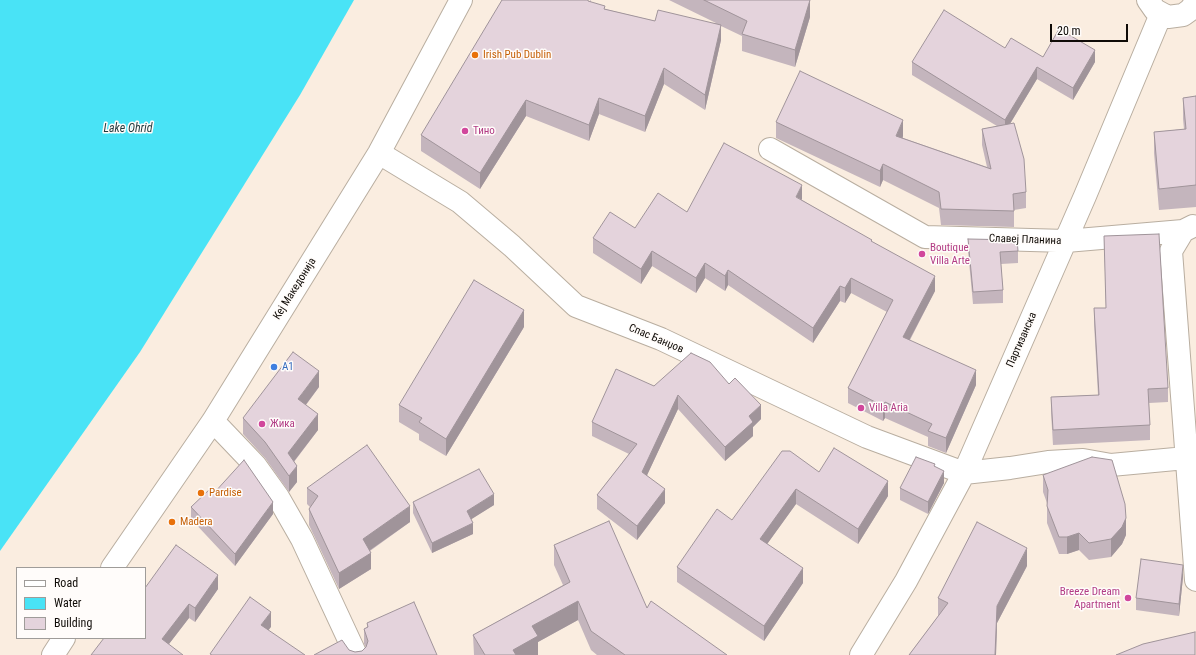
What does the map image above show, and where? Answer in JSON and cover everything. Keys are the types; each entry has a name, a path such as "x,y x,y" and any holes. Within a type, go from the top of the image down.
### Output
{"street":[{"name":"Кеј Македонија","path":"113,567 212,421 379,154 461,0"},
{"path":"1155,7 1168,17 1183,15 1190,10 1196,2"},
{"name":"Партизанска","path":"861,655 906,582 964,473 1066,241 1155,7"},
{"name":"Славеј Планина","path":"770,148 924,237 1066,241 1189,228"},
{"name":"Спас Банџов","path":"379,154 460,202 512,246 576,306 661,339 867,437 964,473"},
{"name":"Славеј Планина","path":"1189,228 1171,251 1196,580"},
{"path":"212,421 255,465 278,497 302,540 356,655"},
{"path":"964,473 1048,462 1083,460 1111,465 1186,458"},
{"path":"53,655 63,639"}],"water":[{"name":"Lake Ohrid","path":"0,0 354,0 300,95 140,352 0,551"}],"building":[{"path":"502,0 588,0 605,6 604,9 655,21 658,10 721,25 705,95 664,68 645,116 599,98 589,125 526,100 480,173 421,135"},
{"path":"704,0 810,0 795,50 742,34 747,21"},
{"path":"944,10 1005,48 1011,38 1043,57 1059,29 1095,50 1073,88 1037,67 1005,120 912,62"},
{"path":"800,71 903,120 896,136 991,169 982,129 1014,123 1024,159 1026,192 1013,194 1014,211 941,209 939,192 883,164 880,171 776,122"},
{"path":"1196,96 1196,185 1159,189 1154,132 1186,129 1183,98"},
{"path":"724,143 802,185 796,197 935,276 903,337 976,370 946,438 928,431 932,424 885,402 883,406 848,388 893,300 851,278 845,288 840,286 813,328 728,270 725,276 705,263 696,278 652,251 641,269 593,238 610,212 635,228 658,193 687,212"},
{"path":"1159,234 1168,388 1148,389 1150,425 1053,430 1051,397 1099,395 1094,308 1106,308 1104,236"},
{"path":"968,239 1017,240 1018,251 1000,252 1003,290 973,292"},
{"path":"474,280 524,310 446,439 419,422 422,418 399,405"},
{"path":"293,352 319,371 298,399 318,414 288,453 297,466 289,476 265,442 243,418"},
{"path":"691,353 710,362 729,384 735,378 761,405 749,416 753,422 725,447 678,395 642,472 665,489 637,526 597,495 637,444 592,422 616,369 654,386"},
{"path":"367,445 410,506 363,539 371,553 339,573 309,509 318,496 307,488"},
{"path":"834,448 888,481 858,529 796,489 760,539 803,568 764,626 677,567 717,509 732,520 782,451 790,451 819,472"},
{"path":"916,457 935,464 934,466 944,471 928,502 900,488"},
{"path":"1092,457 1112,460 1125,504 1126,518 1122,527 1111,539 1089,543 1079,533 1067,537 1059,537 1047,506 1048,490 1043,475"},
{"path":"244,460 273,502 235,554 191,507 210,489 214,493"},
{"path":"479,469 494,494 467,511 473,523 432,543 413,502"},
{"path":"609,521 647,608 651,601 727,655 625,655 591,631 578,601 532,626 538,636 513,650 516,655 485,655 473,635 570,582 554,545"},
{"path":"977,522 1027,548 997,606 995,655 909,655 948,603 938,598"},
{"path":"176,545 218,575 195,608 189,604 162,639 183,655 91,655 103,639 146,639 146,587"},
{"path":"1141,559 1183,565 1179,604 1136,598"},
{"path":"250,597 271,612 261,625 305,655 210,654"},
{"path":"414,602 437,655 314,655 342,640 349,650 355,652 362,651 366,647 368,641 364,629 368,627 367,623"},
{"path":"1195,632 1195,655 1116,655 1143,644"}],"place":[{"name":"Irish Pub Dublin","path":"475,55"},
{"name":"Тино","path":"465,131"},
{"name":"Boutique Villa Arte","path":"922,254"},
{"name":"A1","path":"274,367"},
{"name":"Villa Aria","path":"861,408"},
{"name":"Жика","path":"262,424"},
{"name":"Pardise","path":"201,493"},
{"name":"Madera","path":"172,522"},
{"name":"Breeze Dream Apartment","path":"1128,598"}]}
